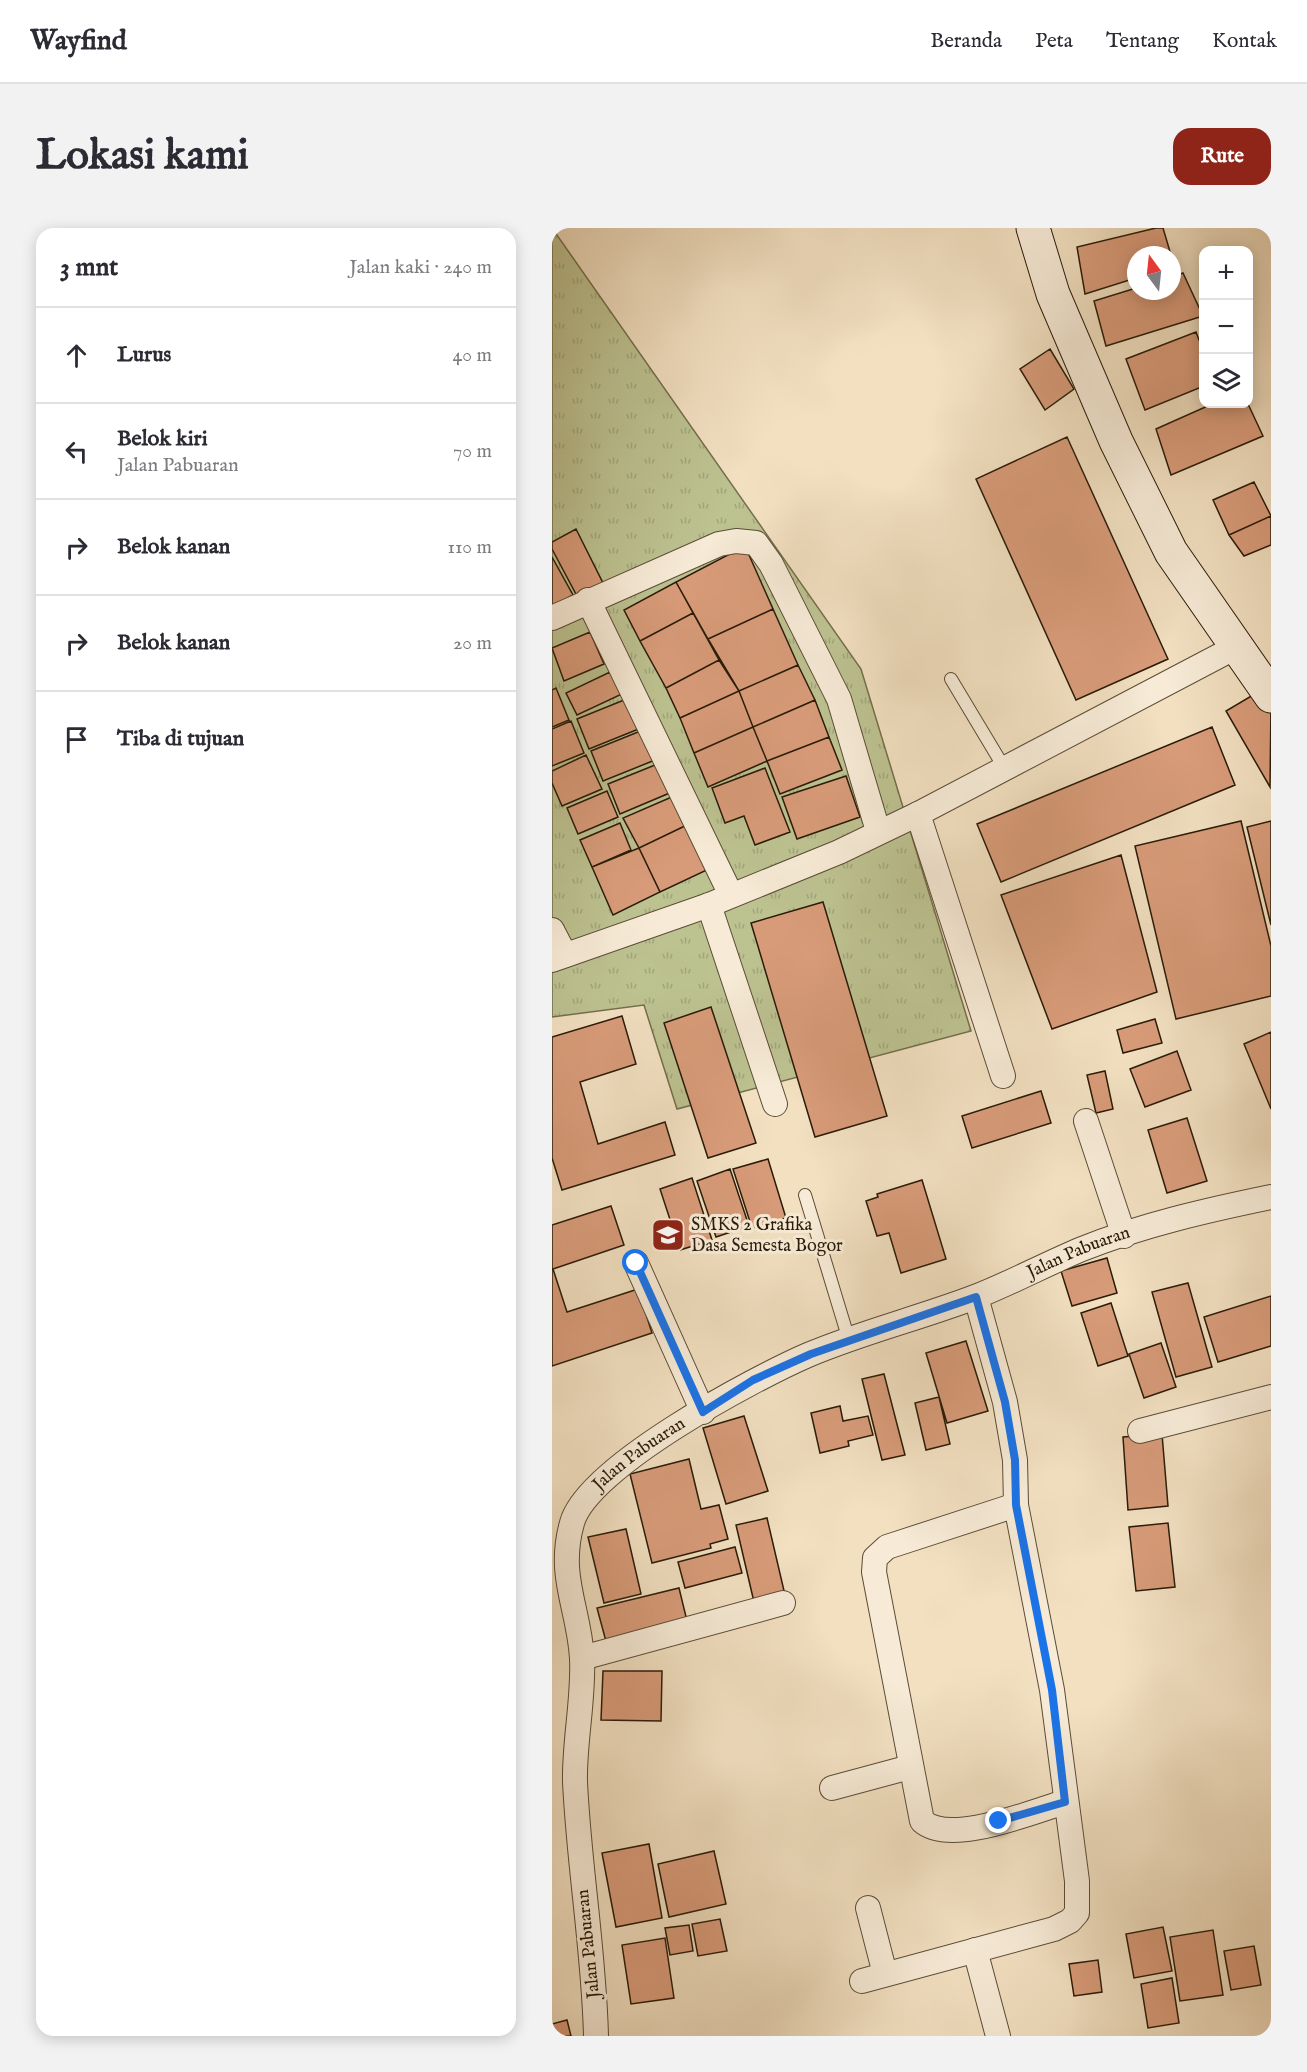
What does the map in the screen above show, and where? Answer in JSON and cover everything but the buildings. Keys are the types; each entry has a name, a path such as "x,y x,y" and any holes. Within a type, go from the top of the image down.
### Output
{"main road":[{"path":"1033,228 1053,294 1116,441 1171,552 1271,696"}],"street":[{"path":"552,618 588,600 719,544 736,541 756,543 771,564 839,699 878,831"},
{"path":"588,600 731,896"},
{"path":"552,930 558,958 709,905 839,852 878,831 918,814 1236,647"},
{"path":"918,814 1004,1076"},
{"path":"709,905 775,1104"},
{"path":"1086,1121 1124,1236"},
{"name":"Jalan Pabuaran","path":"596,2036 591,1941 578,1840 575,1779 582,1658 569,1590 558,1557 573,1518 599,1486 632,1458 753,1380 849,1340 976,1297 1084,1248 1271,1197"},
{"path":"636,1263 703,1412"},
{"path":"862,1981 1054,1929 1070,1921 1077,1913 1077,1881 1052,1690 1016,1505 1015,1460 1005,1402 976,1297"},
{"path":"1140,1431 1271,1397"},
{"path":"1016,1505 887,1547 875,1558 874,1572 922,1821 931,1829 958,1831 1065,1802"},
{"path":"582,1658 783,1603"},
{"path":"832,1788 910,1767"},
{"path":"868,1908 885,1974"},
{"path":"975,1950 998,2036"}],"lane":[{"path":"951,680 1005,769"},
{"path":"805,1196 849,1340"}],"green space":[{"path":"552,228 861,669 971,1031 677,1109 644,1005 552,1017"}],"place":[{"name":"SMKS 2 Grafika Dasa Semesta Bogor","path":"668,1235"}],"route":[{"path":"636,1263 703,1412 753,1380 811,1354 976,1297 1005,1402 1015,1460 1016,1505 1052,1690 1065,1802 999,1821"}]}
